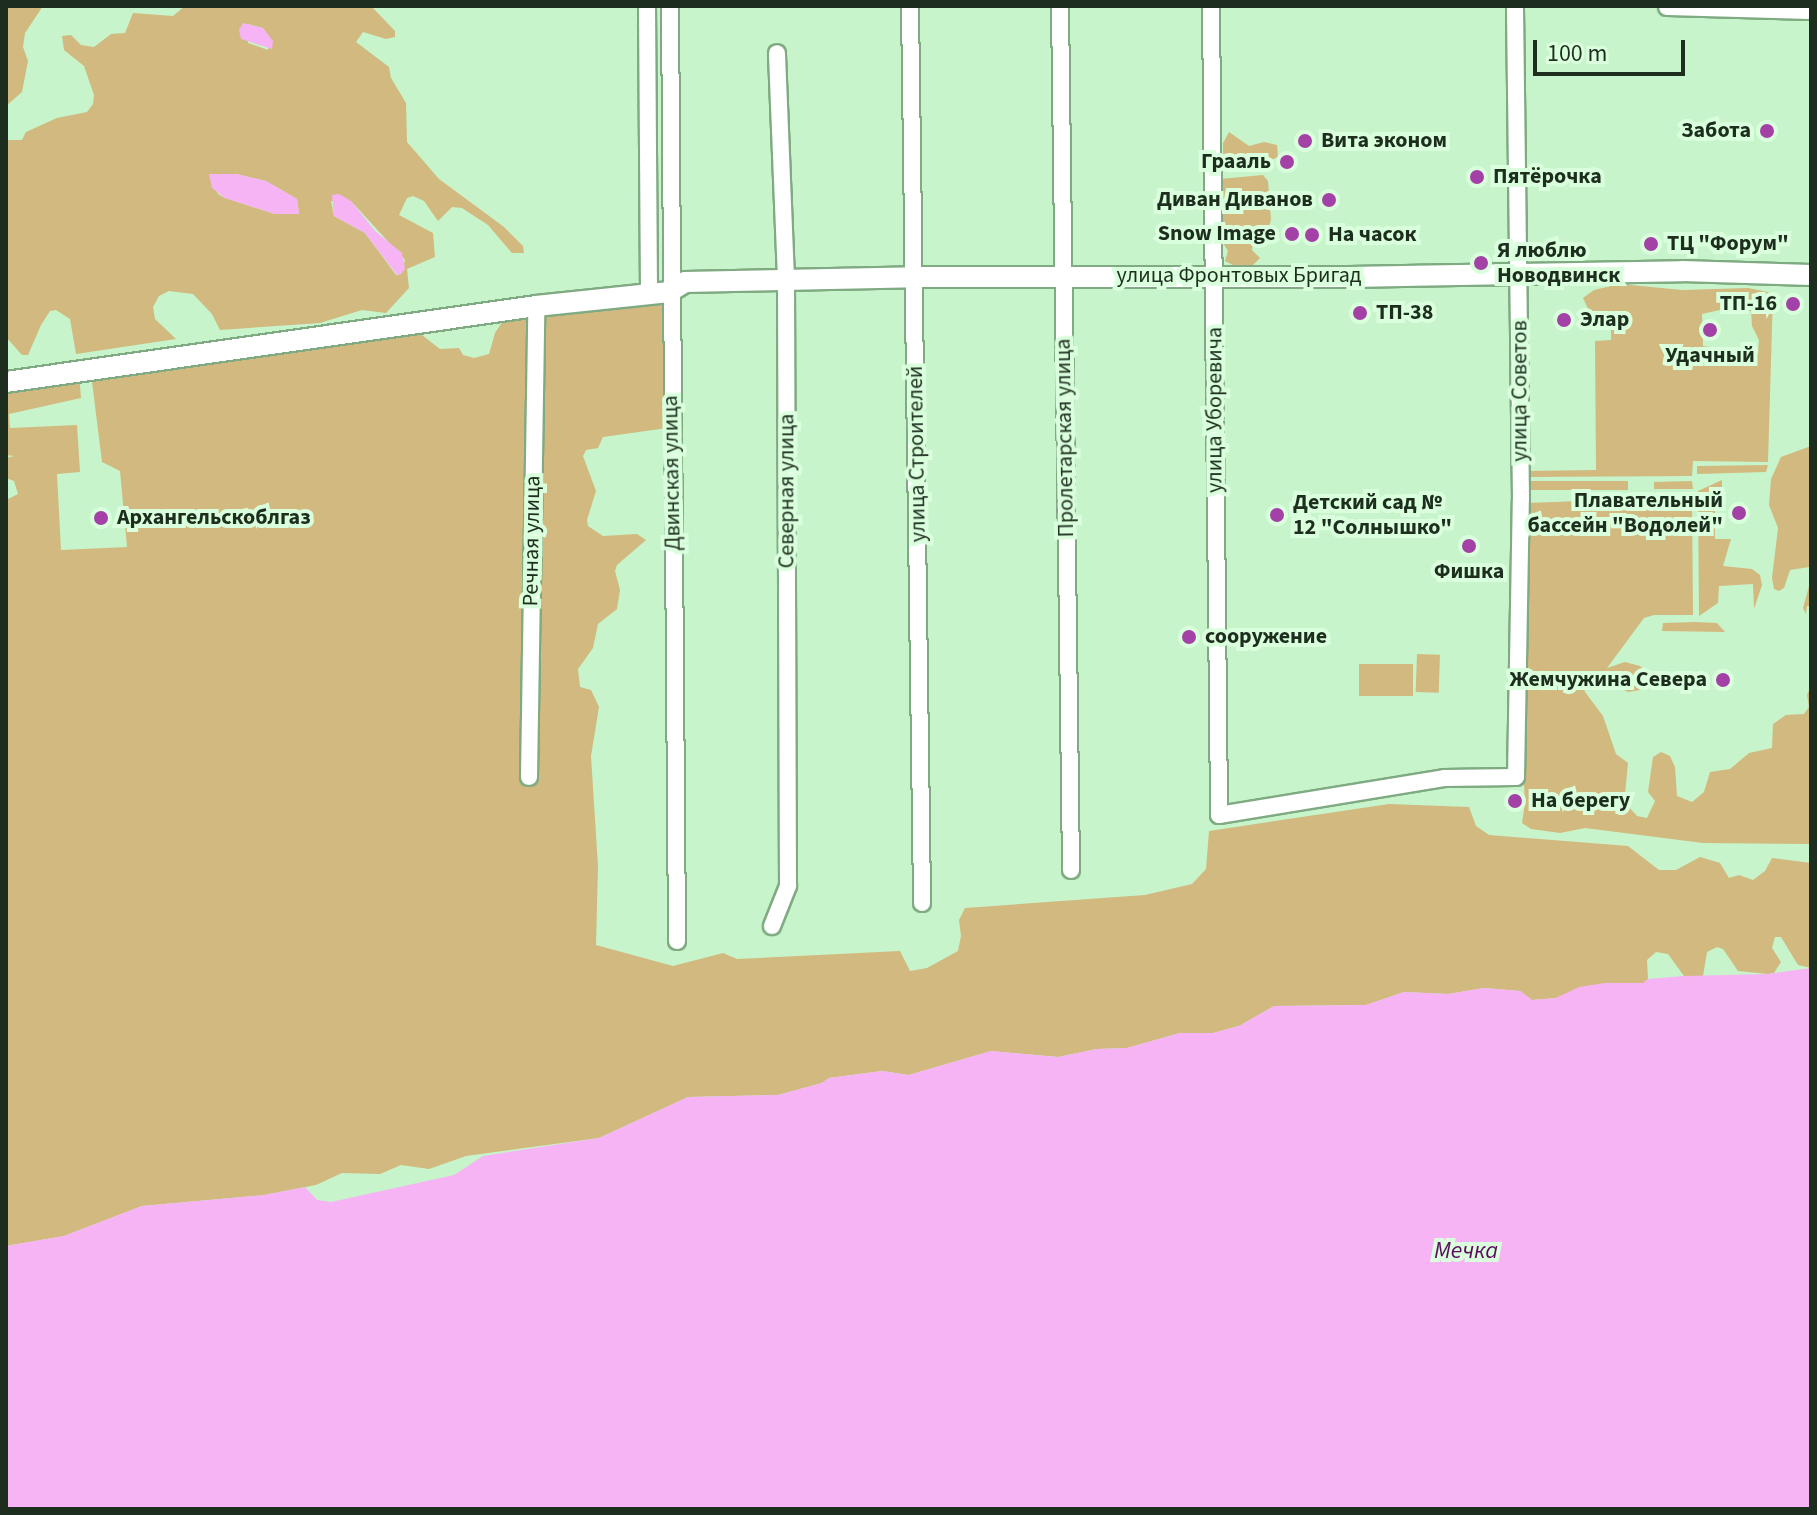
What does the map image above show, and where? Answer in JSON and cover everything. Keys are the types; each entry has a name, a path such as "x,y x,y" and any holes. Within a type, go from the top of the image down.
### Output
{"main road":[{"name":"улица Фронтовых Бригад","path":"6,382 536,306 659,292 685,282 915,277 1518,275 1682,271 1811,275"}],"street":[{"name":"Двинская улица","path":"647,6 659,292 677,941"},
{"name":"Двинская улица","path":"659,292 670,6"},
{"name":"улица Строителей","path":"910,6 922,903"},
{"name":"Пролетарская улица","path":"1060,6 1071,870"},
{"name":"улица Уборевича","path":"1211,6 1219,815"},
{"name":"улица Советов","path":"1219,815 1444,778 1516,777 1521,499 1515,6"},
{"path":"1667,7 1811,11"},
{"name":"Северная улица","path":"772,926 788,886 786,279 777,53"},
{"name":"Речная улица","path":"529,777 536,306"}],"shaded area":[{"path":"6,6 43,6 25,33 23,47 28,61 22,92 6,106"},
{"path":"185,6 371,6 395,31 395,37 386,39 363,32 356,42 389,67 391,78 406,103 407,142 439,179 504,227 523,246 524,253 512,253 488,225 462,208 452,207 438,221 424,201 413,196 407,198 399,215 433,233 435,257 407,269 409,288 386,313 362,310 320,323 220,330 212,314 193,294 169,291 159,296 153,307 155,319 176,339 76,354 70,319 56,310 50,311 41,325 28,355 22,355 6,337 6,140 22,140 26,132 57,118 87,112 93,104 94,95 84,66 64,50 62,36 71,35 81,45 94,47 111,34 125,33 133,13 173,16","holes":["247,24 263,28 270,40 268,50 248,43","210,174 236,174 266,181 297,199 299,214 275,214 218,194","331,201 351,201 405,260 401,274 396,275 365,233 334,216"]},
{"path":"1229,132 1249,146 1264,142 1277,145 1278,157 1244,172 1229,169 1223,162 1223,143"},
{"path":"1263,175 1268,181 1271,220 1268,229 1253,244 1252,250 1260,258 1252,266 1233,265 1225,261 1228,251 1220,238 1220,179"},
{"path":"1620,284 1682,290 1748,288 1773,293 1768,462 1693,461 1692,476 1527,477 1527,471 1596,470 1595,341 1611,340 1611,311 1589,311 1583,298 1594,290","holes":["1729,308 1751,311 1752,326 1759,340 1758,354 1703,346 1702,314"]},
{"path":"664,298 667,428 603,437 598,448 586,450 583,456 596,491 588,526 603,536 637,534 646,540 617,565 615,571 620,590 617,609 598,624 593,648 578,669 580,687 591,690 599,707 591,756 598,866 596,945 673,966 723,953 737,959 900,951 910,971 927,968 958,951 961,936 959,920 965,908 1145,895 1192,884 1206,869 1209,831 1389,804 1469,807 1476,826 1489,835 1628,846 1659,870 1676,870 1700,857 1720,863 1729,878 1739,875 1753,880 1765,871 1772,858 1811,863 1811,968 1798,965 1781,937 1775,937 1772,948 1781,962 1774,973 1768,974 1738,971 1723,949 1717,947 1707,952 1703,976 1698,978 1684,976 1668,954 1656,952 1647,960 1648,979 1644,983 1587,986 1556,998 1532,1000 1520,991 1484,988 1448,994 1404,992 1366,1005 1274,1006 1239,1026 1213,1033 1180,1033 1127,1048 1097,1049 1058,1057 991,1051 909,1075 882,1071 829,1078 822,1083 778,1095 688,1097 599,1138 466,1156 429,1169 401,1165 380,1174 342,1173 316,1185 264,1195 142,1206 64,1236 6,1246 6,500 18,494 14,481 6,478 6,458 14,456 6,455 6,379 79,373 81,398 9,414 10,428 77,425 80,472 57,474 61,550 127,547 120,471 102,462 92,382 399,325 418,332 440,349 459,348 463,355 474,358 489,354 495,333 509,312"},
{"path":"1811,446 1811,606 1807,606 1806,614 1803,608 1810,583 1809,567 1790,570 1784,588 1779,591 1774,589 1772,578 1778,528 1769,505 1771,479 1781,457"},
{"path":"1768,465 1766,472 1697,474 1697,466"},
{"path":"1722,480 1722,487 1715,488 1715,539 1731,539 1723,566 1752,569 1760,575 1762,585 1754,609 1753,584 1719,586 1718,603 1699,616 1698,491"},
{"path":"1526,481 1628,481 1628,490 1526,490"},
{"path":"1692,481 1693,489 1654,489 1654,482"},
{"path":"1692,497 1693,615 1644,618 1607,668 1625,662 1640,666 1652,677 1652,688 1628,692 1598,676 1584,687 1585,692 1603,716 1616,754 1628,763 1625,794 1629,807 1637,816 1647,818 1655,801 1648,792 1653,757 1661,752 1670,756 1675,767 1677,796 1692,802 1704,792 1710,772 1730,769 1749,753 1772,748 1773,724 1786,715 1804,714 1809,707 1807,695 1811,686 1811,844 1703,843 1585,828 1560,833 1531,829 1522,823 1525,803 1518,673 1526,670 1527,503"},
{"path":"1663,623 1717,623 1725,632 1662,631"},
{"path":"1417,654 1440,655 1439,693 1416,692"},
{"path":"1359,664 1413,664 1413,696 1359,696"}],"water":[{"path":"243,23 263,28 273,41 272,49 241,39 239,30"},
{"path":"209,174 236,174 266,181 297,199 299,214 275,214 225,198 212,188"},
{"path":"339,194 351,201 375,231 402,253 405,269 401,274 397,275 365,233 334,216 332,195"},
{"name":"Мечка","path":"1811,968 1811,1509 6,1509 6,1246 64,1236 142,1206 264,1195 305,1187 317,1200 331,1202 454,1175 483,1156 599,1138 688,1097 778,1095 822,1083 829,1078 882,1071 909,1075 991,1051 1058,1057 1097,1049 1127,1048 1180,1033 1213,1033 1239,1026 1274,1006 1366,1005 1404,992 1448,994 1484,988 1520,991 1532,1000 1556,998 1579,987 1605,983 1643,983 1648,979 1684,976 1768,974"}],"place":[{"name":"Забота","path":"1767,131"},
{"name":"Вита эконом","path":"1305,141"},
{"name":"Грааль","path":"1287,162"},
{"name":"Пятёрочка","path":"1477,177"},
{"name":"Диван Диванов","path":"1329,200"},
{"name":"Snow Image","path":"1292,234"},
{"name":"На часок","path":"1312,235"},
{"name":"ТЦ \"Форум\"","path":"1651,244"},
{"name":"Я люблю Новодвинск","path":"1481,263"},
{"name":"ТП-16","path":"1793,304"},
{"name":"ТП-38","path":"1360,313"},
{"name":"Элар","path":"1564,320"},
{"name":"Удачный","path":"1710,330"},
{"name":"Плавательный бассейн \"Водолей\"","path":"1739,513"},
{"name":"Детский сад № 12 \"Солнышко\"","path":"1277,515"},
{"name":"Архангельскоблгаз","path":"101,518"},
{"name":"Фишка","path":"1469,546"},
{"name":"сооружение","path":"1189,637"},
{"name":"Жемчужина Севера","path":"1723,680"},
{"name":"На берегу","path":"1515,801"}]}
